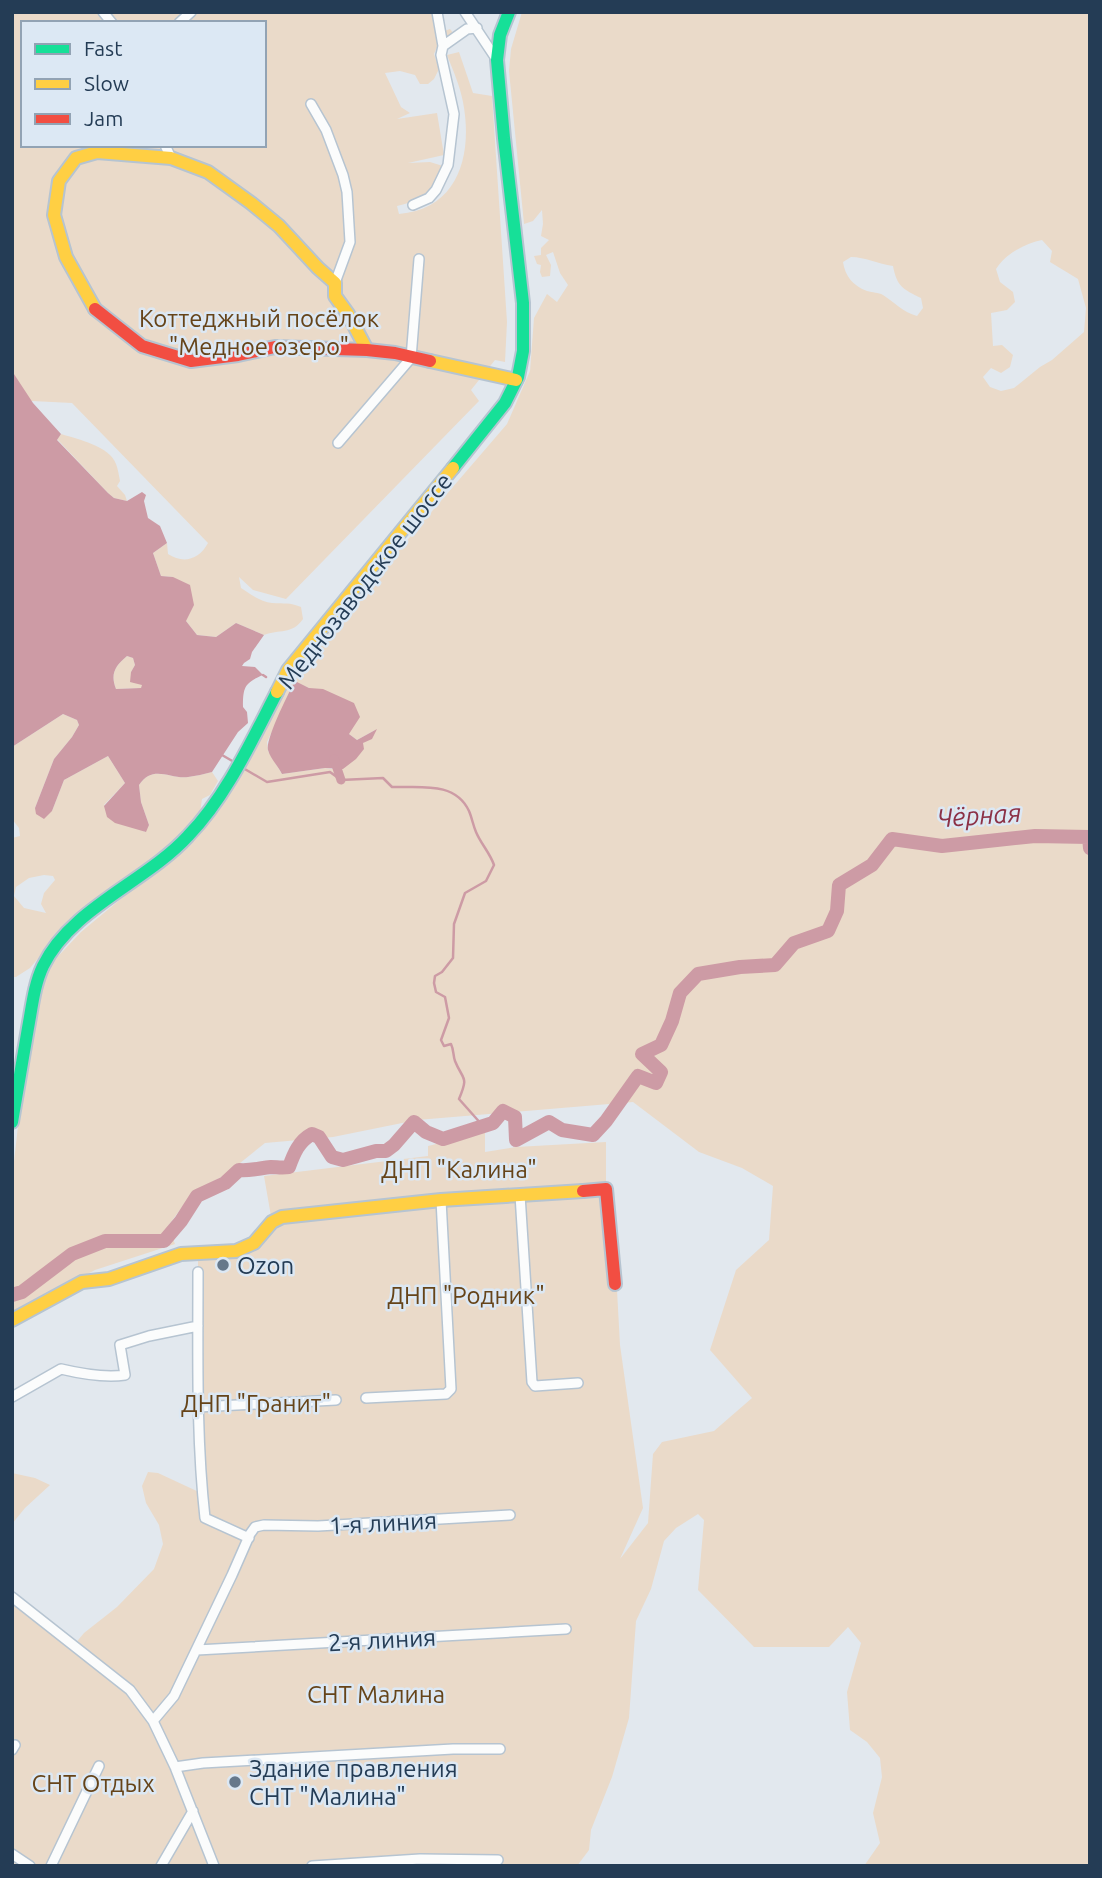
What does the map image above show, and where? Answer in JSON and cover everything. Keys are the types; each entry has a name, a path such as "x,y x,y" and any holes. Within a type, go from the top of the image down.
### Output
{"street":[{"path":"414,205 429,198 436,190 447,165 454,114 441,55 443,46 438,12"},
{"path":"465,12 497,60"},
{"name":"Меднозаводское шоссе","path":"12,1122 34,990 43,966 63,935 187,838 204,818 243,758 288,670 508,398 521,364 524,343 497,60 500,35 509,12"},
{"path":"443,46 467,29 477,28"},
{"path":"311,104 326,130 347,192 350,242 335,283 335,296 367,350"},
{"path":"166,147 172,158"},
{"path":"335,283 279,226 251,203 208,173 172,158 97,152 76,158 58,181 54,215 66,257 96,310 142,346 191,360 238,355 275,347 367,350 395,353 516,380"},
{"path":"338,443 411,358 419,259"},
{"path":"12,1320 82,1282 109,1279 181,1254 236,1251 254,1243 272,1222 282,1217 441,1200 606,1189 615,1284"},
{"path":"520,1195 532,1382 535,1386 578,1383"},
{"path":"366,1398 446,1394 451,1389 441,1200"},
{"path":"153,1721 174,1696 248,1538 205,1518 198,1407 198,1254"},
{"path":"12,1397 61,1369 80,1374 125,1375 120,1345 198,1326"},
{"path":"198,1407 336,1400"},
{"name":"1-я линия","path":"248,1538 255,1527 264,1525 318,1527 510,1515"},
{"path":"12,1597 130,1690 153,1721 176,1768 214,1866"},
{"name":"2-я линия","path":"197,1650 566,1629"},
{"path":"176,1768 203,1763 440,1749 500,1749"},
{"path":"51,1866 99,1766"},
{"path":"161,1866 193,1811"},
{"path":"12,1854 30,1866"},
{"path":"312,1866 420,1859 498,1860"}],"green space":[{"name":"Коттеджный посёлок \"Медное озеро\"","path":"12,12 432,12 436,34 450,29 454,34 437,47 434,54 439,69 428,84 420,84 415,75 400,71 385,73 401,107 410,113 397,119 437,113 444,155 408,163 430,162 443,166 431,190 423,198 397,206 399,214 419,210 436,202 457,176 466,141 466,122 460,90 447,55 459,52 473,93 492,96 507,322 505,362 495,360 471,390 479,401 286,599 253,590 239,577 241,588 260,599 301,607 303,619 299,624 290,630 264,635 236,623 216,637 197,635 186,621 173,577 161,576 153,553 167,543 168,554 179,559 190,559 200,553 208,543 72,403 12,400"},
{"path":"522,12 1090,12 1090,1866 864,1866 880,1843 873,1813 882,1777 880,1758 867,1742 850,1730 847,1692 861,1643 848,1627 829,1647 754,1647 698,1590 704,1520 698,1514 676,1528 664,1541 651,1589 636,1621 629,1718 612,1777 591,1830 589,1850 577,1866 12,1866 12,1597 74,1645 154,1569 163,1544 159,1525 146,1503 142,1486 148,1472 158,1473 201,1493 198,1254 236,1251 272,1222 264,1176 428,1156 428,1146 485,1132 485,1152 516,1147 606,1142 606,1189 620,1345 643,1508 620,1559 648,1523 653,1454 662,1442 714,1431 752,1398 710,1350 736,1270 769,1240 773,1186 742,1168 699,1152 633,1102 417,1120 333,1137 265,1143 225,1175 193,1192 168,1226 175,1244 95,1270 12,1314 12,1179 22,1091 46,969 81,932 199,834 249,760 293,673 507,424 530,371 534,318 547,294 557,302 568,285 560,273 553,252 546,255 551,265 550,276 542,277 541,265 537,264 534,256 541,255 541,248 549,240 541,236 542,210 533,221 524,224 509,71 511,49","holes":["1042,240 1052,251 1050,262 1078,279 1086,308 1084,332 1014,388 1001,391 990,387 983,377 991,368 1001,373 1010,367 1013,355 1002,345 993,346 991,313 1007,310 1015,302 1013,292 1000,282 996,269 1010,254","851,257 893,266 902,286 921,298 923,308 917,316 903,310 883,295 862,289 854,283 843,262","295,682 309,688 357,740 375,730 332,769 282,774 268,751 267,742"]},
{"path":"61,434 92,444 113,458 120,481 117,486 127,501 114,498 108,493 57,439"},
{"path":"127,656 133,658 135,665 131,672 143,685 141,688 116,689 115,671"},
{"path":"63,714 77,720 79,725 72,737 54,759 35,808 52,811 64,780 108,756 125,783 104,805 145,832 149,825 141,802 139,785 144,779 156,774 188,777 212,772 218,781 210,795 202,799 200,813 184,833 152,861 65,926 30,968 16,977 12,977 12,838 20,836 19,828 12,819 12,747","holes":["53,876 55,880 44,893 41,904 46,913 24,908 14,896 16,887 29,878"]},
{"path":"12,1473 35,1478 50,1485 12,1524"}],"shaded area":[{"path":"12,371 33,403 61,434 57,440 108,493 114,498 127,501 142,492 146,495 144,501 148,518 160,526 167,543 153,553 161,576 173,577 190,585 194,605 186,621 197,635 216,637 236,623 264,635 250,659 242,666 255,667 263,675 248,684 244,691 243,707 247,712 248,723 238,732 212,772 188,777 156,774 144,779 139,785 141,802 149,825 146,832 115,823 107,817 104,806 125,783 108,756 64,780 52,811 44,819 36,814 35,808 54,759 72,737 79,725 77,720 63,714 12,747","holes":["127,656 133,658 135,665 130,682 142,685 141,688 116,689 114,675 117,667"]},
{"path":"295,681 309,688 323,689 354,703 360,717 349,734 357,740 377,729 372,739 363,743 364,749 356,759 343,769 325,768 282,774 270,756 270,737"}],"waterway":[{"path":"222,755 234,762"},
{"path":"334,759 341,780"},
{"path":"243,768 267,782 330,772 341,780 383,778 392,787 436,788 446,790 463,801 494,865 486,881 465,893 454,924 453,958 442,972 435,976 434,983 436,992 445,997 449,1018 441,1040 444,1046 451,1044 455,1061 464,1078 459,1099 483,1126"},
{"name":"Чёрная","path":"12,1295 22,1292 72,1254 105,1241 164,1241 197,1196 225,1183 239,1170 289,1167 298,1148 312,1134 319,1137 332,1157 343,1160 386,1151 414,1122 426,1132 443,1139 493,1123 503,1111 515,1117 516,1140 549,1122 562,1130 593,1135 638,1076 656,1083 661,1072 642,1054 661,1045 680,993 698,974 775,965 794,943 828,931 837,911 839,885 872,865 892,839 942,846 1035,836 1089,837 1090,848"}],"traffic: fast":[{"path":"453,468 505,403 518,377 523,351 523,303 497,60 500,35 509,12"},
{"path":"12,1122 34,996 43,966 72,928 152,868 202,821 237,767 277,692"}],"traffic: slow":[{"path":"95,309 66,257 54,215 59,181 76,158 97,152 171,158 208,172 279,226 335,283 335,296 367,350"},
{"path":"430,361 516,380"},
{"path":"277,692 288,670 453,468"},
{"path":"12,1320 82,1282 109,1279 181,1254 236,1251 254,1243 272,1222 282,1217 441,1200 583,1191"}],"traffic: jam":[{"path":"95,309 142,346 191,361 275,347 367,350 430,361"},
{"path":"583,1191 606,1189 615,1284"}],"place":[{"name":"Ozon","path":"223,1265"},
{"name":"Здание правления СНТ \"Малина\"","path":"235,1782"}],"park label":[{"name":"ДНП \"Калина\"","path":"459,1169"},
{"name":"ДНП \"Родник\"","path":"466,1295"},
{"name":"ДНП \"Гранит\"","path":"256,1403"},
{"name":"СНТ Малина","path":"376,1694"},
{"name":"СНТ Отдых","path":"93,1783"}]}
